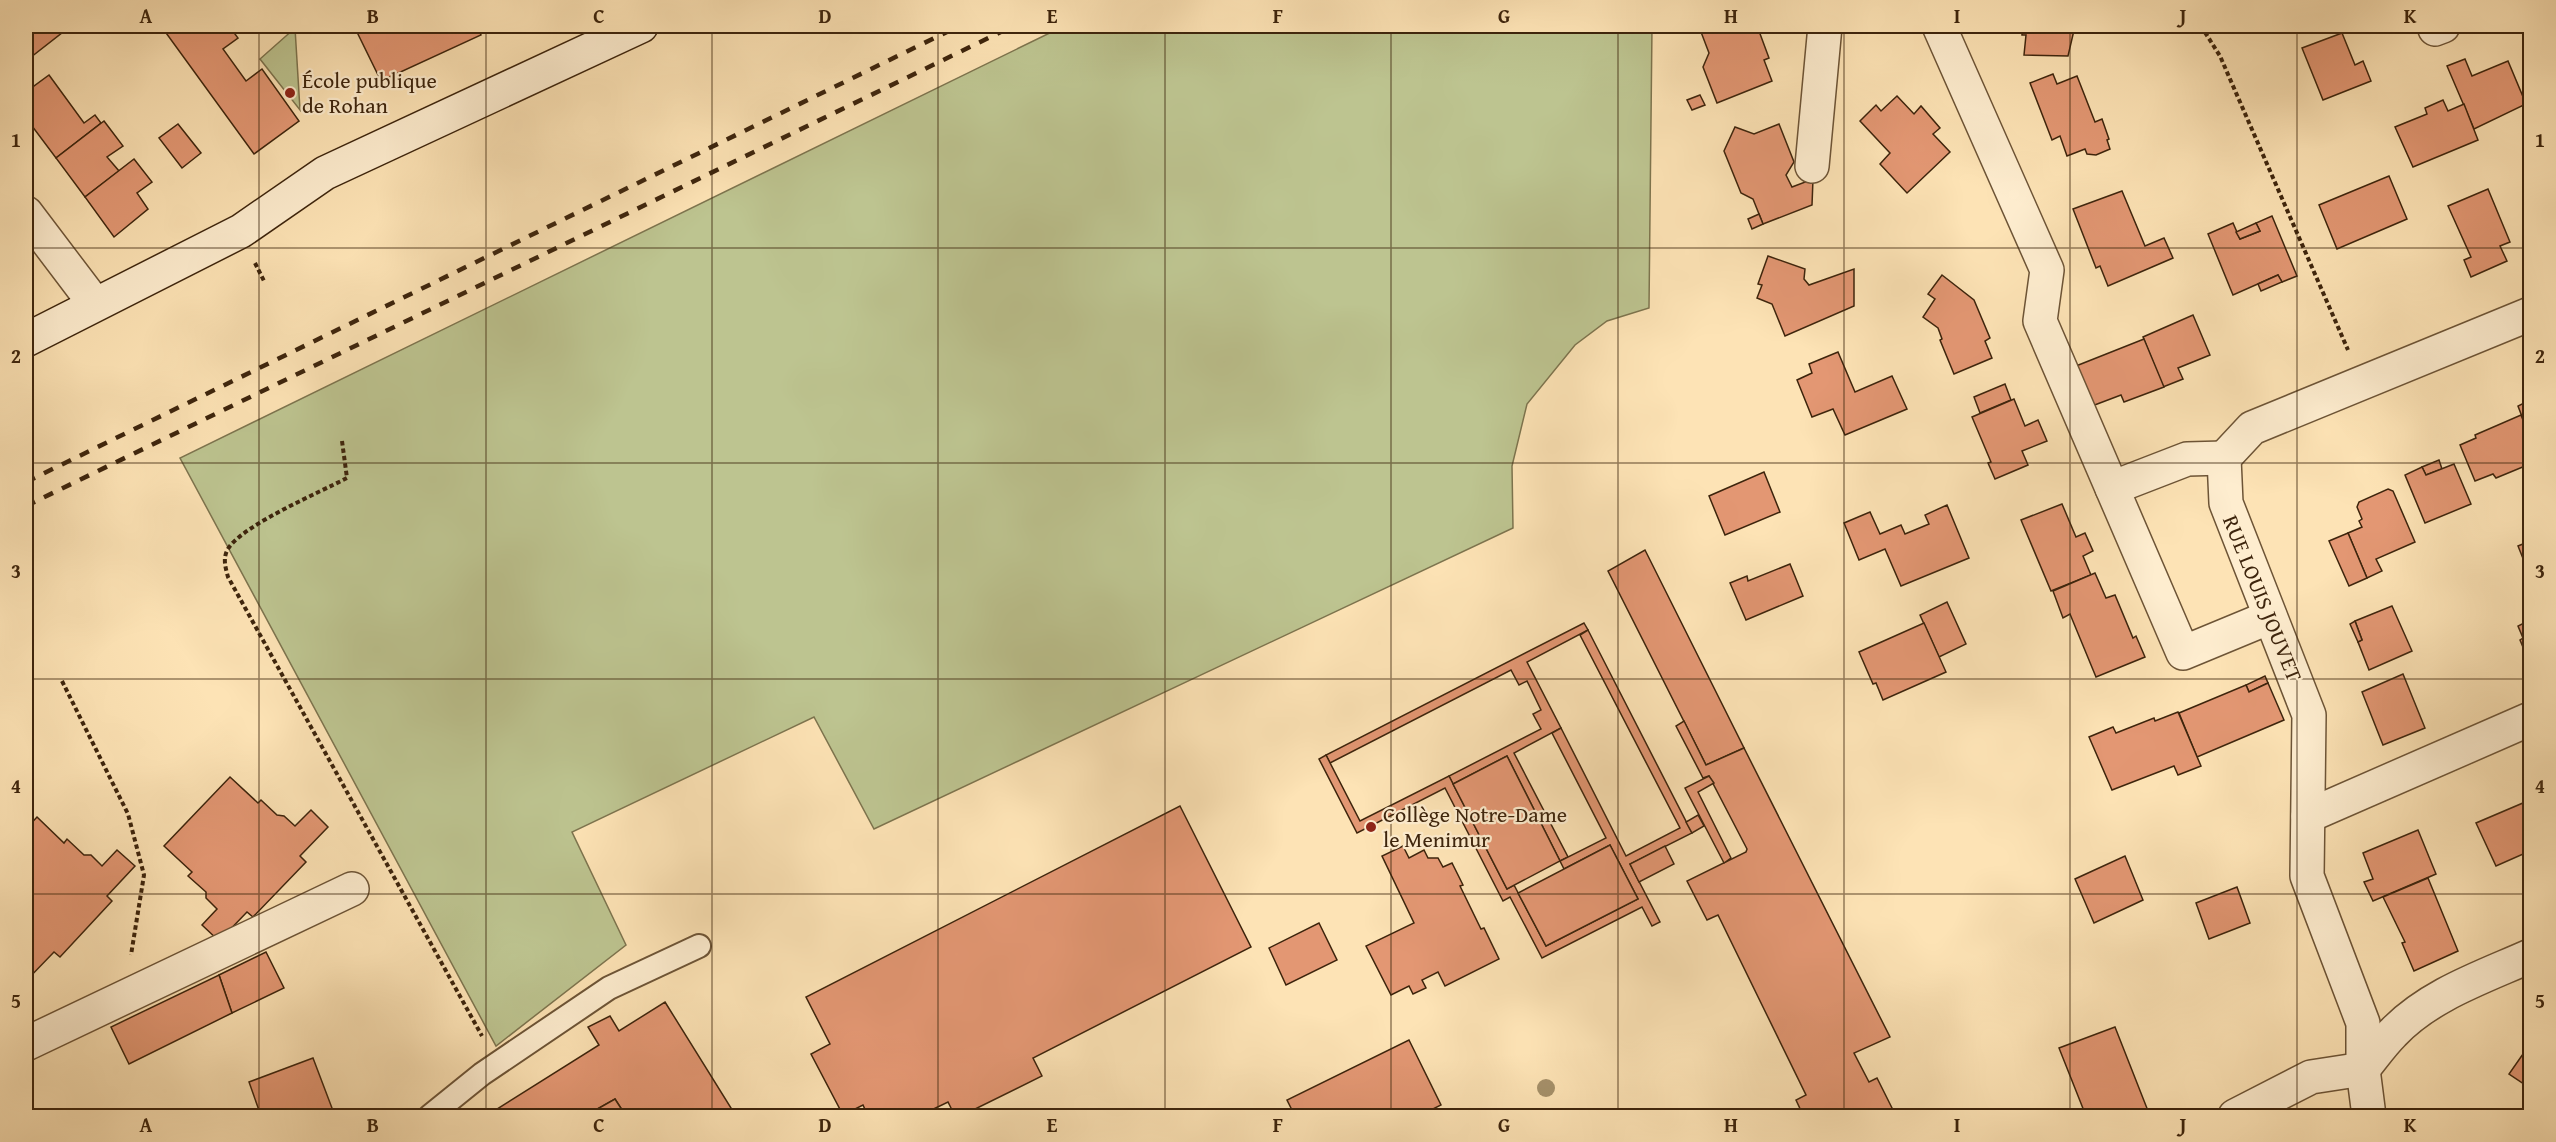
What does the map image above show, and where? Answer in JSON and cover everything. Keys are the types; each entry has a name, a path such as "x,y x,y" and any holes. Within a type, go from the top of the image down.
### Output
{"street":[{"path":"26,340 241,231 325,173 641,26"},
{"path":"1812,166 1825,26"},
{"path":"1939,26 2047,270 2040,321 2182,653 2271,617"},
{"path":"2434,26 2435,29 2443,26"},
{"path":"26,213 95,304"},
{"path":"2112,488 2187,459 2224,458 2252,428 2530,314"},
{"name":"RUE LOUIS JOUVET","path":"2224,458 2226,503 2309,715 2307,876 2363,1023 2363,1069 2369,1116"},
{"path":"2308,816 2530,719"},
{"path":"26,1044 352,889"},
{"path":"2235,1116 2311,1077 2363,1069 2393,1032 2451,990 2530,957"}],"lane":[{"path":"430,1116 482,1074 609,988 699,946"}],"path":[{"path":"2201,26 2220,56 2363,383"},
{"path":"251,254 264,280"},
{"path":"342,441 347,478 249,529 229,547 224,559 228,577 487,1044"},
{"path":"62,681 128,814 144,875 123,998"}],"green space":[{"path":"1064,26 1652,26 1649,308 1607,321 1575,345 1527,404 1512,466 1513,528 874,829 814,717 572,832 626,945 496,1046 180,458"},
{"path":"295,28 300,110 260,59"}],"building":[{"path":"26,26 59,26 63,32 26,61"},
{"path":"161,26 229,26 238,38 223,49 246,81 262,69 299,121 254,154"},
{"path":"354,26 477,26 481,35 381,81"},
{"path":"1716,26 1762,26 1759,31 1769,58 1764,60 1772,81 1717,103 1703,67 1709,53 1701,32"},
{"path":"2022,26 2075,26 2068,56 2024,55 2026,35 2022,35"},
{"path":"2342,33 2355,65 2363,61 2371,81 2323,100 2302,48"},
{"path":"2465,59 2472,76 2508,61 2526,104 2474,129 2447,66"},
{"path":"2053,74 2057,84 2077,76 2095,122 2102,119 2110,149 2096,155 2087,154 2085,149 2067,156 2060,136 2052,140 2030,83"},
{"path":"49,75 84,123 95,115 101,123 56,158 26,118 26,92"},
{"path":"1700,95 1705,105 1692,110 1687,100"},
{"path":"1897,96 1914,114 1921,106 1940,128 1933,134 1950,152 1907,193 1880,164 1890,153 1860,121 1876,105 1881,111"},
{"path":"2443,100 2448,111 2464,104 2478,140 2413,167 2395,127 2427,114 2425,108"},
{"path":"104,121 123,146 107,157 119,171 85,197 56,158"},
{"path":"178,124 201,153 182,168 159,138"},
{"path":"1779,124 1794,162 1786,175 1792,187 1813,179 1812,205 1763,224 1753,199 1741,193 1724,151 1735,127 1754,134"},
{"path":"134,159 152,182 137,193 148,209 114,237 85,197"},
{"path":"2389,176 2407,219 2337,249 2319,205"},
{"path":"2488,189 2510,242 2500,246 2507,261 2471,277 2464,260 2471,257 2448,206"},
{"path":"2122,191 2145,246 2164,238 2173,258 2108,286 2100,266 2096,268 2073,209"},
{"path":"1759,214 1763,224 1752,229 1748,219"},
{"path":"2272,216 2297,276 2282,282 2278,275 2233,295 2208,234 2233,223 2240,239 2260,231 2256,223"},
{"path":"2256,223 2260,231 2240,239 2236,232"},
{"path":"1768,256 1805,269 1804,279 1809,285 1854,269 1854,306 1785,336 1772,304 1757,298 1762,285 1758,284"},
{"path":"1942,275 1974,300 1990,338 1985,341 1992,358 1954,374 1940,340 1942,339 1938,328 1923,317 1935,299 1928,294"},
{"path":"2278,275 2282,282 2261,291 2258,284"},
{"path":"2193,315 2210,355 2178,368 2183,379 2163,387 2143,337"},
{"path":"2144,339 2164,387 2124,402 2121,395 2092,406 2076,366"},
{"path":"1838,352 1855,392 1892,376 1907,409 1845,435 1833,409 1812,417 1797,380 1812,373 1809,364"},
{"path":"2005,384 2011,400 1980,413 1974,397"},
{"path":"2014,399 2025,426 2038,420 2047,441 2022,451 2028,465 1995,479 1988,463 1991,462 1972,417"},
{"path":"2530,400 2530,435 2529,435 2518,406"},
{"path":"2521,415 2530,438 2530,464 2496,478 2493,474 2475,481 2460,445 2476,438 2475,435"},
{"path":"2439,460 2442,469 2426,475 2422,467"},
{"path":"2454,464 2471,504 2425,523 2405,475 2422,467 2426,475"},
{"path":"1764,472 1780,512 1725,535 1709,496"},
{"path":"2388,489 2393,491 2415,542 2376,559 2382,571 2367,578 2348,533 2362,527 2359,521 2362,519 2357,507 2359,502"},
{"path":"2062,504 2076,537 2085,533 2093,551 2083,556 2091,575 2051,591 2021,520"},
{"path":"1947,505 1969,558 1901,586 1885,549 1859,560 1844,523 1870,512 1880,534 1901,525 1905,534 1929,524 1925,515"},
{"path":"2348,533 2367,578 2349,586 2329,541"},
{"path":"2530,541 2530,576 2518,546"},
{"path":"1645,550 1744,748 1706,765 1608,571"},
{"path":"1790,564 1803,596 1746,620 1730,583 1747,576 1748,581"},
{"path":"2095,573 2106,598 2115,595 2133,638 2136,636 2145,657 2096,677 2070,614 2063,618 2053,591"},
{"path":"1947,602 1966,644 1939,657 1920,615"},
{"path":"2392,606 2412,651 2369,670 2358,642 2362,640 2355,621"},
{"path":"2530,620 2530,664 2520,640 2523,638 2518,626"},
{"path":"2355,621 2362,640 2358,642 2350,624"},
{"path":"1584,623 1588,630 1527,662 1561,728 1514,753 1568,857 1560,861 1507,756 1453,784 1449,776 1541,729 1533,714 1541,710 1527,681 1519,685 1511,670 1330,763 1326,755"},
{"path":"1924,623 1946,672 1883,700 1859,652"},
{"path":"1588,630 1692,833 1630,864 1660,922 1652,926 1642,907 1542,958 1510,897 1503,901 1445,788 1357,833 1319,759 1326,755 1360,821 1449,776 1507,889 1514,885 1546,946 1638,899 1610,845 1564,869 1560,861 1606,838 1552,733 1561,728 1626,856 1680,828 1580,635"},
{"path":"2403,674 2425,728 2383,745 2362,692"},
{"path":"2265,676 2268,683 2249,692 2246,685"},
{"path":"2268,683 2284,720 2197,757 2179,713 2246,685 2249,692"},
{"path":"2178,712 2201,766 2178,775 2174,766 2112,790 2089,737 2113,727 2116,733 2154,718 2155,721"},
{"path":"1684,721 1706,765 1744,748 1890,1037 1854,1053 1869,1082 1877,1078 1896,1116 1800,1116 1803,1115 1796,1100 1806,1095 1718,915 1707,920 1687,881 1746,852 1747,849 1709,776 1703,778 1676,726"},
{"path":"1507,756 1560,861 1507,889 1453,784"},
{"path":"1709,776 1714,783 1698,792 1731,858 1724,863 1685,788"},
{"path":"230,777 258,803 261,800 277,815 284,816 295,826 311,810 328,827 300,856 306,862 253,917 247,912 219,941 202,925 217,909 206,898 206,892 188,876 192,872 164,846"},
{"path":"2530,800 2530,851 2496,866 2476,823"},
{"path":"1180,806 1251,947 1033,1058 1042,1076 961,1116 955,1116 948,1102 919,1116 868,1116 863,1105 843,1115 811,1054 830,1044 806,997"},
{"path":"1698,815 1704,826 1692,833 1686,822"},
{"path":"37,817 64,843 67,839 84,855 91,855 102,866 117,850 135,866 107,896 112,901 60,957 54,952 26,981 26,829"},
{"path":"2418,830 2436,874 2373,901 2364,882 2373,879 2363,853"},
{"path":"1610,845 1638,899 1546,946 1518,893"},
{"path":"1403,846 1409,858 1424,850 1428,858 1438,858 1443,867 1452,863 1463,885 1460,886 1481,929 1484,928 1499,959 1445,986 1438,972 1422,980 1426,988 1413,994 1409,986 1391,995 1366,946 1414,923 1382,856"},
{"path":"1665,846 1674,864 1639,882 1630,864"},
{"path":"2125,856 2143,900 2094,923 2075,879"},
{"path":"2428,878 2458,951 2414,971 2402,943 2405,942 2383,897"},
{"path":"2237,887 2250,923 2209,939 2196,903"},
{"path":"1319,923 1337,960 1286,985 1269,948"},
{"path":"266,952 284,988 232,1013 219,975"},
{"path":"219,975 232,1013 129,1064 111,1027"},
{"path":"665,1002 736,1116 626,1116 615,1099 585,1116 486,1116 599,1045 588,1027 610,1016 619,1031"},
{"path":"2115,1027 2150,1116 2086,1116 2059,1048"},
{"path":"1409,1040 1441,1105 1419,1116 1295,1116 1287,1100"},
{"path":"2530,1044 2530,1088 2509,1074"},
{"path":"313,1058 335,1116 280,1116 279,1114 261,1116 249,1082"},
{"path":"615,1099 624,1113 622,1116 585,1116"}],"railway":[{"path":"26,482 959,26"},
{"path":"26,506 1013,26"}],"place":[{"name":"École publique de Rohan","path":"290,93"},
{"name":"Collège Notre-Dame le Menimur","path":"1371,827"}]}
